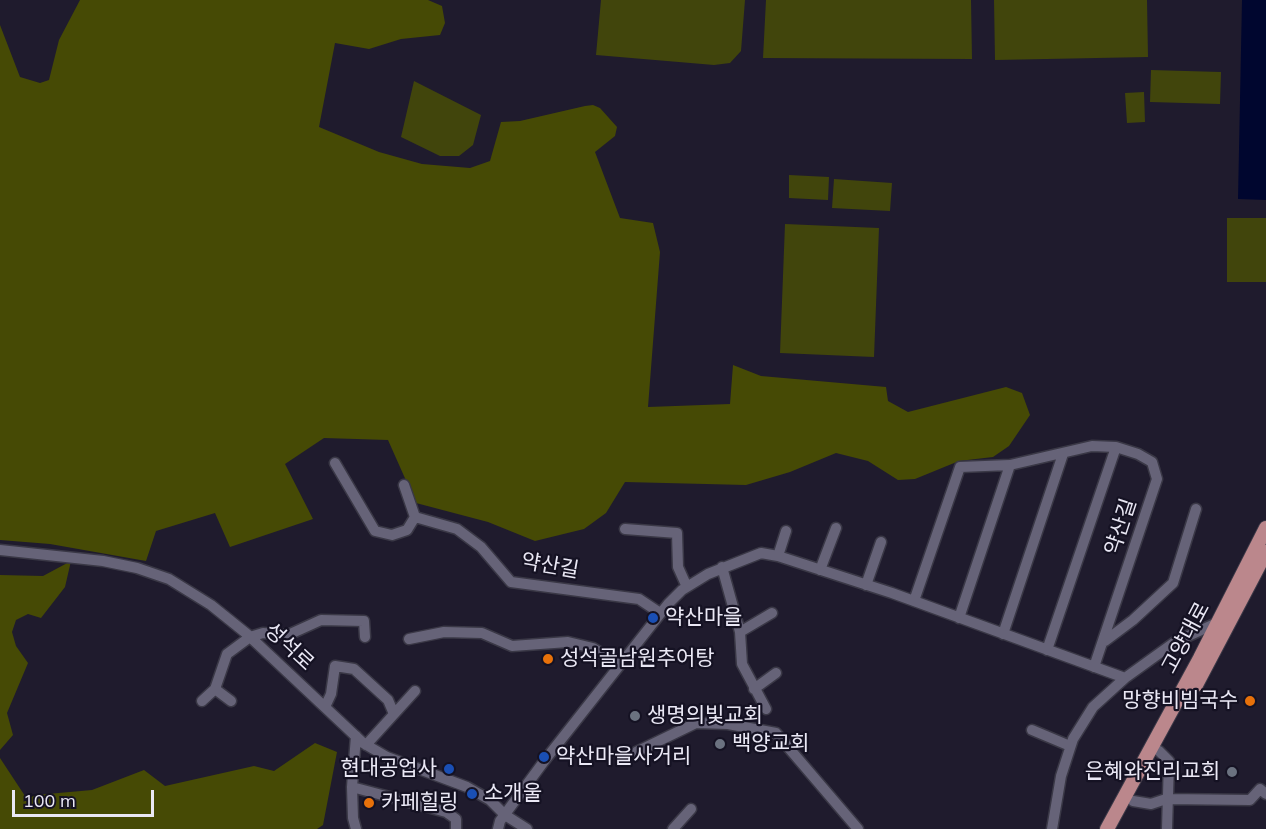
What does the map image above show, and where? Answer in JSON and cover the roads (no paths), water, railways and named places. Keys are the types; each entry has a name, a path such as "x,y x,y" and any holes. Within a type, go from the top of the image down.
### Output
{"main road":[{"name":"고양대로","path":"1117,829 1225,621 1266,528"},
{"name":"고양대로","path":"1107,829 1266,552"}],"street":[{"name":"약산길","path":"914,601 960,467 1010,465 1092,446 1116,447 1152,462 1157,479 1094,667"},
{"name":"약산길","path":"1047,650 1116,447"},
{"path":"1003,634 1063,454"},
{"path":"335,463 375,531 392,535 407,530 415,516 404,485"},
{"path":"959,618 1010,465"},
{"path":"1104,642 1133,620 1173,583 1196,509"},
{"name":"약산길","path":"415,516 458,529 481,547 511,582 639,599 660,613"},
{"path":"820,570 836,528"},
{"path":"625,529 677,533 678,567 687,587"},
{"path":"778,556 786,531"},
{"path":"866,585 881,542"},
{"name":"성석로","path":"0,550 103,561 137,568 169,579 211,605 250,637 366,745 387,757 467,787 489,800 505,815 527,829"},
{"path":"498,829 505,815 660,613 687,587 722,567 754,555 778,556 866,585 1125,678"},
{"path":"722,567 740,632 742,664 766,709"},
{"path":"740,632 772,613"},
{"path":"202,701 215,689 227,654 250,637 263,633 288,635 321,620 364,621 365,637"},
{"path":"1052,829 1070,746 1093,707 1125,678 1175,642 1225,621"},
{"path":"409,639 444,632 482,633 512,646 568,642 593,648 619,664"},
{"path":"325,708 331,694 335,666 354,669 388,700 394,714"},
{"path":"754,689 776,673"},
{"path":"215,689 231,701"},
{"path":"366,745 415,691"},
{"path":"636,752 696,723 728,724 776,733 858,829"},
{"path":"1032,730 1070,746"},
{"path":"356,736 352,787 353,818 356,829"},
{"path":"1159,751 1169,761 1166,799 1167,829"},
{"path":"352,787 446,812 456,819 456,829"},
{"path":"1133,801 1151,804 1166,799 1250,800 1260,789 1266,794"},
{"path":"673,829 691,809"}],"water":[{"path":"1242,0 1266,0 1266,200 1238,199"}],"place":[{"name":"약산마을","path":"653,618"},
{"name":"성석골남원추어탕","path":"548,659"},
{"name":"망향비빔국수","path":"1250,701"},
{"name":"생명의빛교회","path":"635,716"},
{"name":"백양교회","path":"720,744"},
{"name":"약산마을사거리","path":"544,757"},
{"name":"현대공업사","path":"449,769"},
{"name":"은혜와진리교회","path":"1232,772"},
{"name":"소개울","path":"472,794"},
{"name":"카페힐링","path":"369,803"}]}
